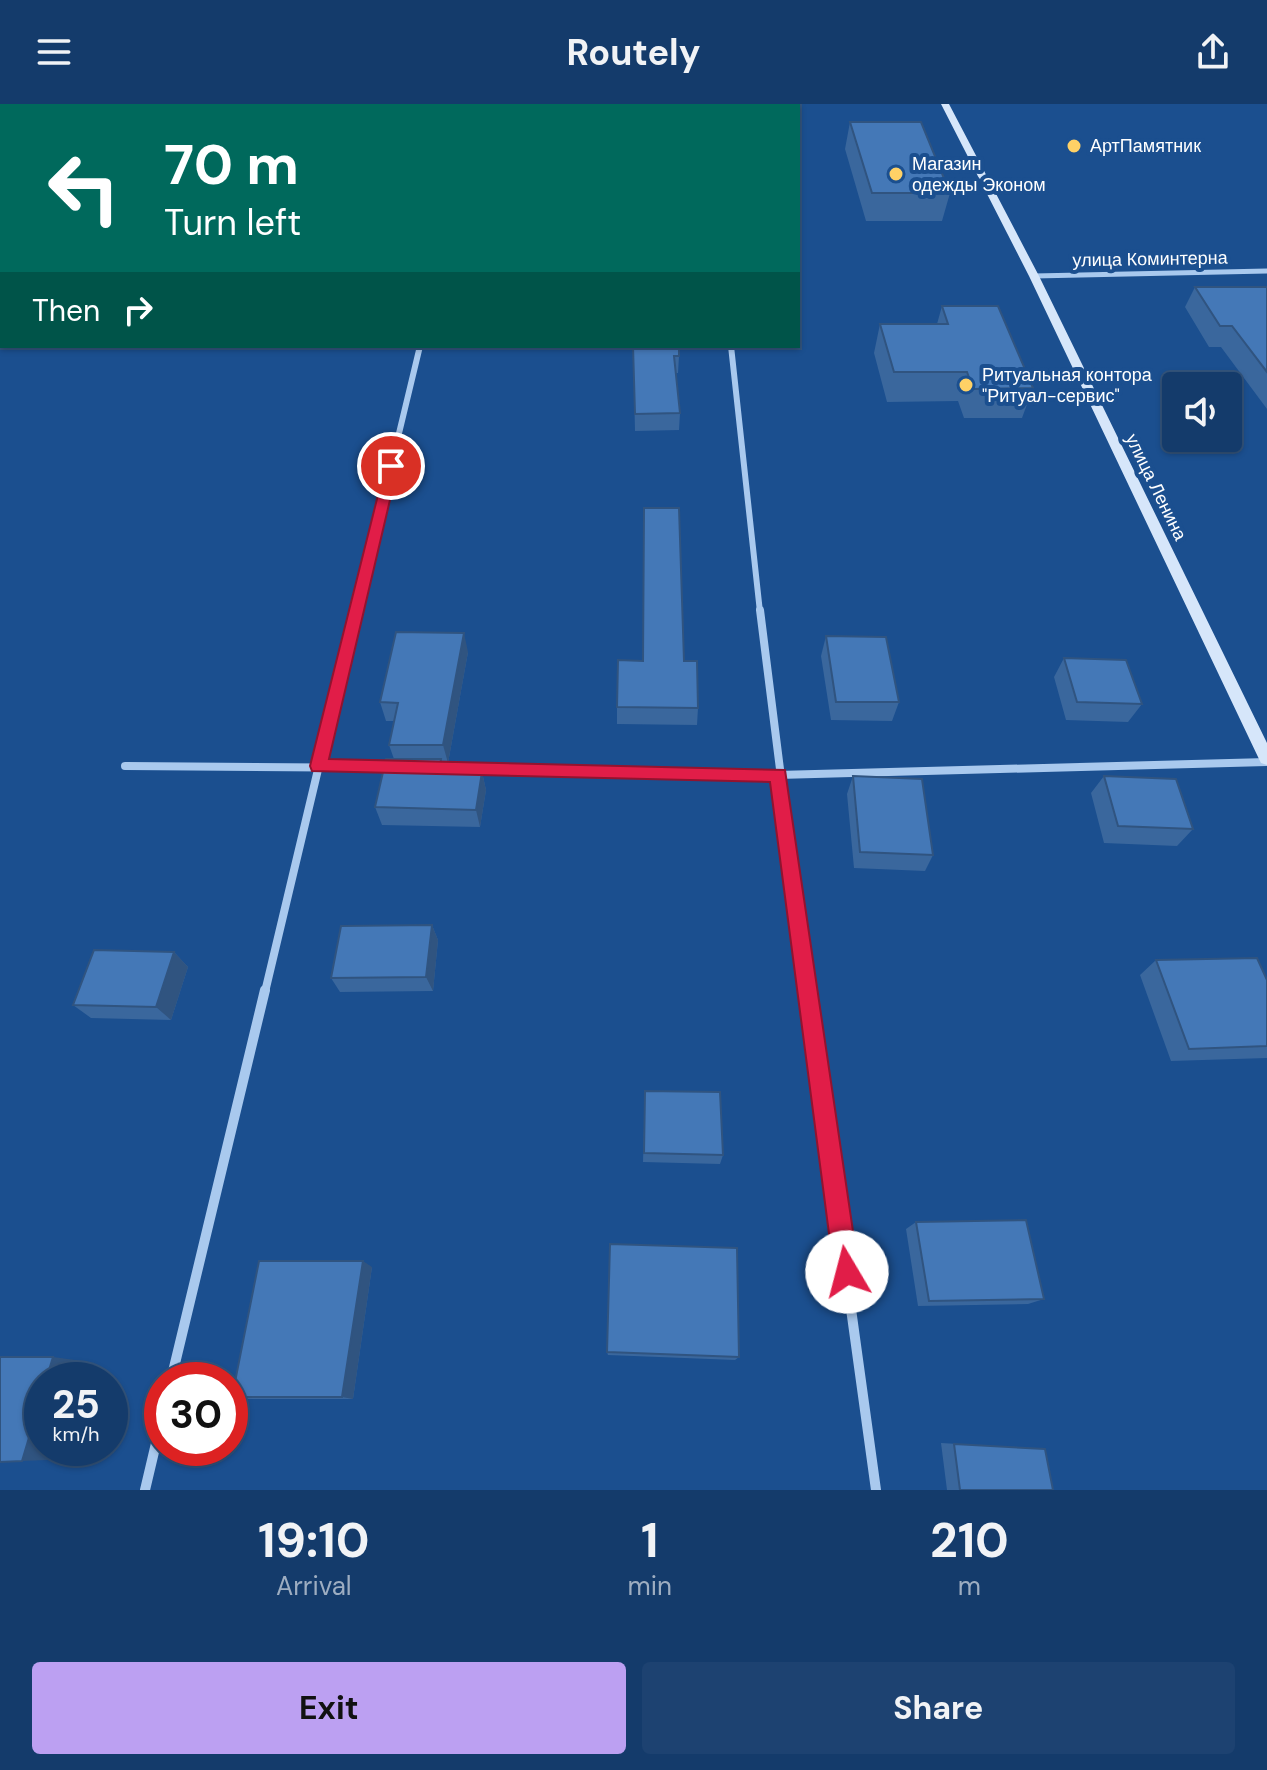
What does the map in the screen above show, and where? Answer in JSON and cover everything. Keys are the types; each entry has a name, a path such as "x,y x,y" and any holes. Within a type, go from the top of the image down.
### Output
{"street":[{"name":"улица Ленина","path":"945,104 1034,276 1267,761"},
{"name":"улица Коминтерна","path":"1034,276 1267,271"},
{"path":"175,1362 420,348"},
{"path":"731,348 778,775 876,1490"},
{"path":"429,768 778,775 1267,761"},
{"path":"125,766 398,768"},
{"path":"145,1490 151,1466"}],"building":[{"path":"850,122 921,122 950,193 872,193"},
{"path":"1195,287 1267,287 1267,372 1232,326 1220,326"},
{"path":"942,306 998,306 1033,388 973,389 967,372 894,372 880,324 948,324"},
{"path":"633,348 679,348 679,356 674,356 680,413 635,414"},
{"path":"644,508 679,508 684,661 697,661 698,708 617,707 618,660 643,661"},
{"path":"396,632 464,633 443,745 389,745 398,703 380,702"},
{"path":"826,636 886,637 899,702 836,702"},
{"path":"1064,658 1126,660 1142,704 1077,702"},
{"path":"386,759 441,759 439,771 482,772 476,810 375,807"},
{"path":"853,776 922,779 933,855 860,852"},
{"path":"1104,776 1176,779 1193,829 1118,826"},
{"path":"432,925 426,977 331,978 341,926"},
{"path":"94,950 174,952 156,1007 73,1005"},
{"path":"1257,958 1267,980 1267,1046 1189,1049 1156,960"},
{"path":"645,1091 720,1092 723,1155 644,1153"},
{"path":"1026,1220 1044,1299 929,1301 916,1222"},
{"path":"610,1244 737,1248 739,1357 607,1352"},
{"path":"259,1261 363,1261 342,1397 248,1397 248,1362 239,1362"},
{"path":"0,1357 53,1357 51,1362 24,1362 24,1454 22,1461 0,1462"},
{"path":"954,1444 1045,1449 1053,1490 960,1490"}],"place":[{"name":"АртПамятник","path":"1074,146"},
{"name":"Магазин одежды Эконом","path":"896,174"},
{"name":"Ритуальная контора \"Ритуал-сервис\"","path":"966,385"}],"route":[{"path":"391,466 318,766 778,775 847,1272"}]}
